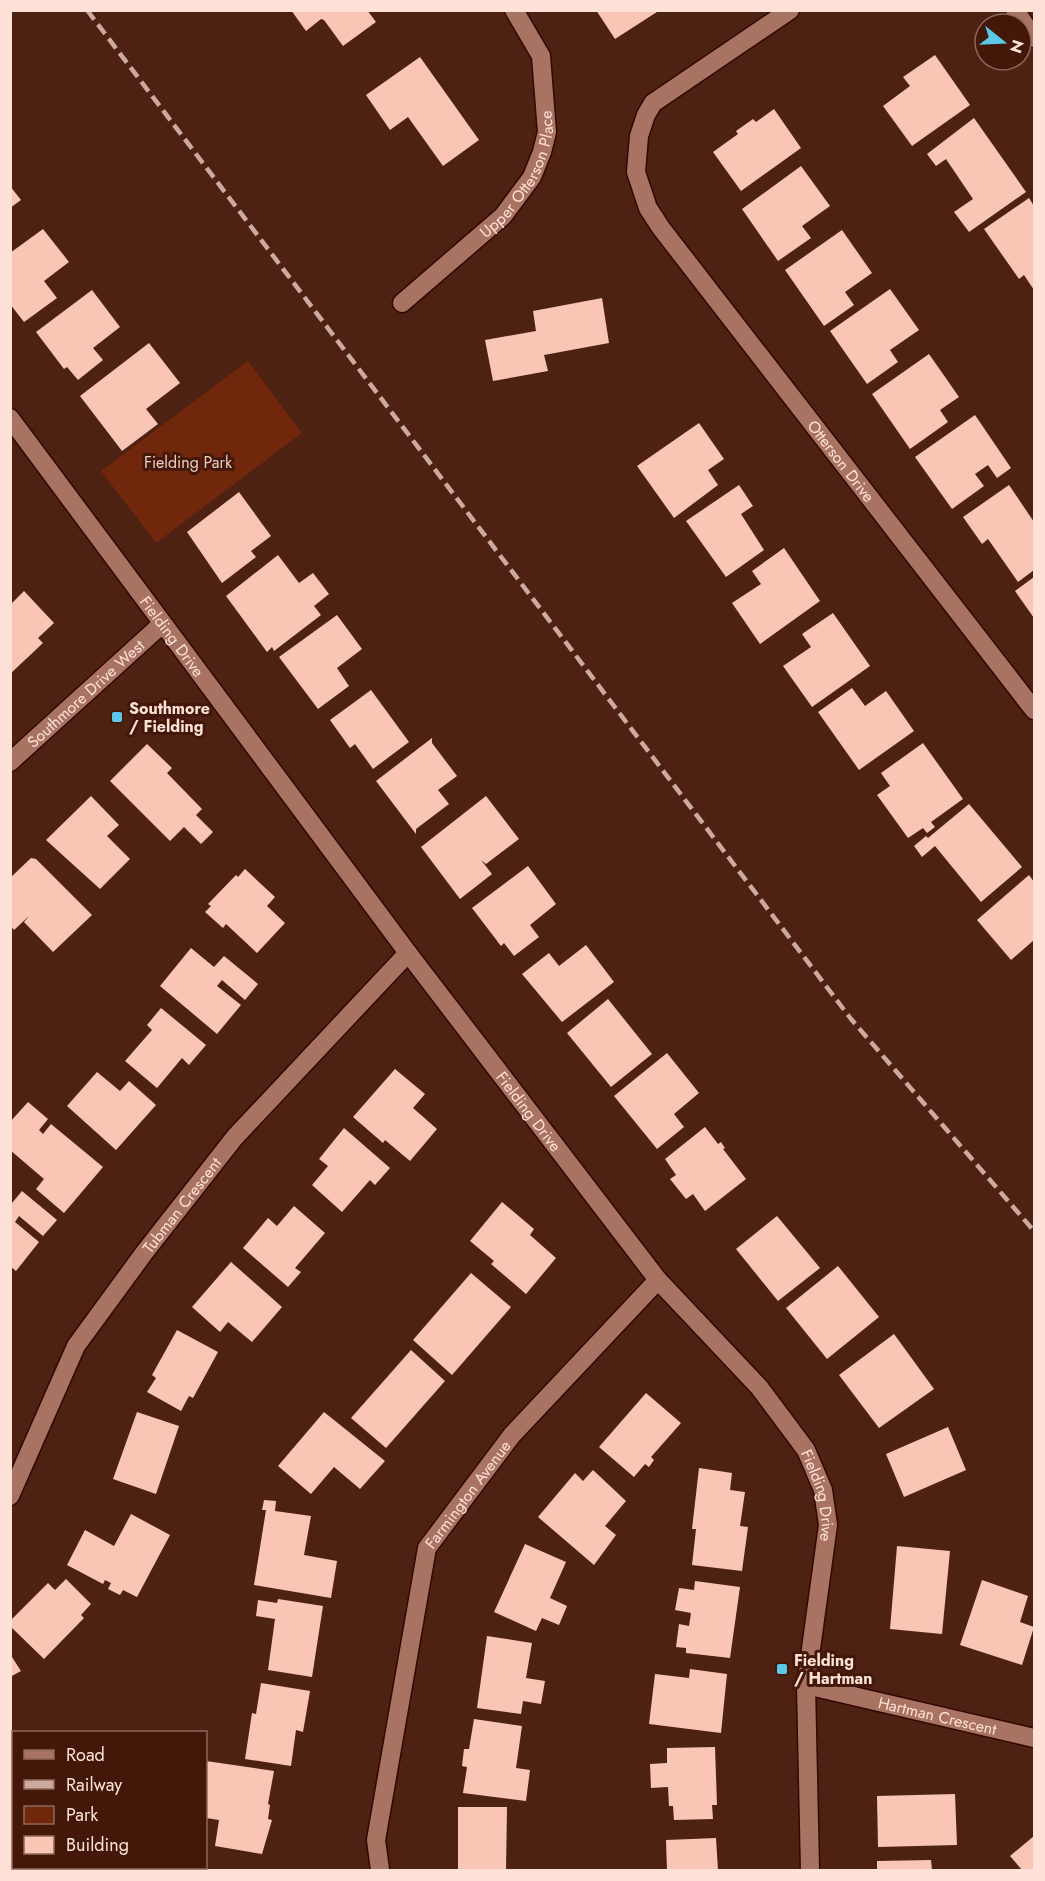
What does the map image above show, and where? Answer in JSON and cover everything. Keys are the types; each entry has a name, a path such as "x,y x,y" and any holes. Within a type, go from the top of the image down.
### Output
{"street":[{"name":"Upper Otterson Place","path":"402,303 503,216 532,177 542,152 547,132 541,56 514,10"},
{"name":"Otterson Drive","path":"790,10 653,103 639,136 635,154 638,180 650,212 1035,710"},
{"path":"1015,10 1035,38"},
{"name":"Fielding Drive","path":"10,418 408,953 658,1280 759,1387 806,1450 823,1490 828,1525 807,1685 810,1870"},
{"name":"Southmore Drive West","path":"10,762 162,624"},
{"name":"Tubman Crescent","path":"10,1496 76,1346 89,1327 235,1137 408,953"},
{"name":"Farmington Avenue","path":"380,1870 376,1840 427,1548 512,1435 658,1280"},
{"name":"Hartman Crescent","path":"807,1685 1035,1738"}],"green space":[{"name":"Fielding Park","path":"248,361 302,433 156,543 101,471"}],"building":[{"path":"291,10 367,10 376,22 343,46 324,20 321,19 306,31"},
{"path":"596,10 660,10 615,39"},
{"path":"935,55 970,105 912,146 883,106 910,86 903,77"},
{"path":"420,57 479,140 443,166 408,117 390,130 366,95"},
{"path":"774,109 801,148 741,191 713,152 738,134 736,131 753,119 756,122"},
{"path":"974,118 1026,192 969,232 954,212 973,199 946,159 936,166 927,154"},
{"path":"801,166 830,206 802,226 811,238 778,261 742,209"},
{"path":"10,186 21,200 10,208"},
{"path":"1029,198 1034,206 1034,290 1024,275 1019,279 984,229"},
{"path":"43,229 69,262 44,281 57,298 24,322 10,304 10,253"},
{"path":"842,230 872,273 845,292 854,305 824,326 785,270"},
{"path":"890,289 919,330 890,350 898,362 867,384 830,331"},
{"path":"92,290 120,327 93,348 103,360 78,380 67,367 64,369 36,332"},
{"path":"602,298 609,343 544,355 548,371 493,381 485,340 536,331 533,311"},
{"path":"149,343 180,383 146,409 158,424 122,451 80,396"},
{"path":"929,354 959,397 940,410 948,422 910,449 872,394"},
{"path":"975,415 1011,468 997,478 988,465 975,474 984,486 952,509 915,457"},
{"path":"699,423 724,459 708,470 718,485 674,518 637,466"},
{"path":"739,485 753,506 741,514 764,550 726,577 686,521"},
{"path":"1009,485 1034,522 1034,570 1018,582 988,539 982,544 963,517"},
{"path":"239,492 271,536 251,551 256,557 222,583 187,532"},
{"path":"784,548 820,601 760,644 732,603 761,584 752,571"},
{"path":"278,555 299,583 313,573 329,594 314,606 321,615 274,651 272,647 267,652 226,596"},
{"path":"1034,577 1034,618 1015,591"},
{"path":"24,591 54,623 38,638 43,643 10,674 10,605"},
{"path":"833,613 870,666 812,707 783,666 811,647 802,634"},
{"path":"337,615 362,649 337,668 349,686 318,709 279,657"},
{"path":"852,688 865,706 886,691 914,731 859,770 818,712"},
{"path":"371,690 409,742 373,769 355,744 350,748 330,720"},
{"path":"432,738 432,743 457,776 438,790 449,804 416,829 416,834 376,781"},
{"path":"923,743 963,799 931,822 935,827 927,833 923,828 908,838 877,795 890,786 881,773"},
{"path":"147,744 172,768 167,773 202,809 196,815 213,832 201,844 184,827 170,841 110,781"},
{"path":"91,796 119,825 107,836 130,859 100,889 46,840"},
{"path":"486,796 519,839 486,864 481,860 492,874 460,899 421,847"},
{"path":"969,804 1022,867 981,902 935,846 922,857 914,846 926,836 928,838"},
{"path":"31,858 36,859 92,915 53,952 24,922 29,916 14,930 10,925 10,878"},
{"path":"528,866 556,904 530,925 539,937 514,956 504,943 501,946 472,908"},
{"path":"245,869 275,897 267,906 285,923 257,953 226,924 223,928 205,912 211,906 208,904 236,875 238,877"},
{"path":"1029,875 1034,882 1034,940 1011,960 977,920"},
{"path":"586,945 614,982 562,1022 522,974 549,953 559,966"},
{"path":"191,948 214,967 224,956 258,984 245,1000 222,980 217,986 241,1005 217,1034 160,986"},
{"path":"608,999 652,1054 611,1087 567,1033"},
{"path":"161,1008 206,1045 189,1065 182,1058 157,1088 125,1061 152,1030 147,1025"},
{"path":"667,1053 699,1093 674,1114 684,1127 657,1149 614,1096"},
{"path":"395,1069 425,1094 413,1108 437,1129 410,1161 385,1140 383,1143 353,1117"},
{"path":"97,1072 120,1091 129,1081 156,1105 116,1150 67,1106"},
{"path":"28,1102 48,1119 39,1130 43,1134 51,1124 103,1167 64,1213 36,1189 44,1179 10,1150 10,1122"},
{"path":"705,1127 718,1144 721,1142 725,1148 723,1149 746,1179 705,1211 693,1194 686,1199 670,1179 676,1175 665,1159"},
{"path":"344,1128 390,1168 375,1185 370,1180 342,1212 312,1185 328,1166 319,1159"},
{"path":"22,1191 57,1220 43,1236 19,1216 15,1222 39,1242 16,1271 10,1266 10,1202 12,1203"},
{"path":"502,1202 534,1229 530,1235 556,1258 526,1294 491,1264 494,1261 470,1241"},
{"path":"294,1206 325,1233 295,1268 301,1272 288,1287 243,1248 268,1218 277,1226"},
{"path":"777,1216 820,1268 778,1301 736,1249"},
{"path":"231,1262 282,1307 252,1342 228,1322 220,1332 192,1307"},
{"path":"838,1266 879,1317 827,1359 786,1308"},
{"path":"471,1273 511,1307 452,1375 413,1340"},
{"path":"177,1330 218,1352 193,1398 189,1396 181,1411 147,1392 156,1378 152,1375"},
{"path":"894,1334 934,1389 879,1428 839,1375"},
{"path":"411,1350 445,1381 386,1448 351,1418"},
{"path":"646,1393 681,1423 651,1457 654,1460 649,1467 645,1464 634,1477 599,1447"},
{"path":"137,1412 179,1426 156,1494 113,1479"},
{"path":"324,1412 385,1461 360,1489 334,1467 311,1494 278,1466"},
{"path":"948,1427 966,1470 904,1497 886,1454"},
{"path":"699,1468 732,1473 730,1490 745,1492 740,1526 748,1527 742,1571 692,1565 696,1529 692,1529"},
{"path":"593,1470 626,1501 605,1526 616,1535 594,1565 538,1517 575,1473 583,1481"},
{"path":"264,1500 276,1501 275,1511 311,1516 304,1555 337,1561 331,1598 254,1585 266,1510 262,1510"},
{"path":"131,1514 170,1535 137,1597 123,1590 120,1595 108,1589 111,1583 105,1580 103,1584 67,1565 85,1530 114,1546"},
{"path":"525,1544 566,1562 550,1598 567,1606 559,1625 542,1618 536,1631 494,1612"},
{"path":"897,1546 950,1551 942,1634 890,1629"},
{"path":"66,1579 91,1604 81,1615 84,1618 44,1659 10,1626 10,1621 48,1583 55,1590"},
{"path":"982,1580 1028,1596 1020,1622 1034,1627 1022,1665 960,1645"},
{"path":"695,1581 740,1587 730,1658 686,1653 686,1648 676,1647 679,1624 689,1626 691,1613 675,1610 679,1588 694,1590"},
{"path":"278,1599 323,1606 312,1677 268,1670 275,1619 256,1616 258,1600 277,1603"},
{"path":"487,1636 532,1643 526,1678 545,1681 541,1704 523,1701 521,1714 477,1708"},
{"path":"10,1654 21,1671 10,1677"},
{"path":"690,1669 727,1674 721,1733 649,1724 655,1674 689,1678"},
{"path":"261,1683 310,1691 303,1732 296,1730 291,1766 245,1759 252,1713 256,1714"},
{"path":"474,1719 522,1726 516,1768 530,1770 526,1801 463,1793 467,1767 462,1766 464,1749 469,1749"},
{"path":"715,1747 717,1805 712,1805 713,1819 674,1820 673,1806 669,1806 668,1787 651,1788 650,1764 667,1763 667,1748"},
{"path":"207,1761 274,1771 268,1804 270,1805 268,1819 272,1820 262,1854 215,1846 219,1820 207,1818"},
{"path":"955,1794 957,1845 878,1847 877,1796"},
{"path":"458,1807 507,1807 506,1870 458,1870"},
{"path":"1034,1836 1034,1870 1022,1870 1010,1856"},
{"path":"716,1838 718,1870 667,1870 666,1840"},
{"path":"931,1860 932,1870 877,1870 877,1861"}],"railway":[{"path":"87,10 851,1019 1034,1231"}],"place":[{"name":"Southmore / Fielding","path":"117,717"},
{"name":"Fielding / Hartman","path":"782,1669"}]}
